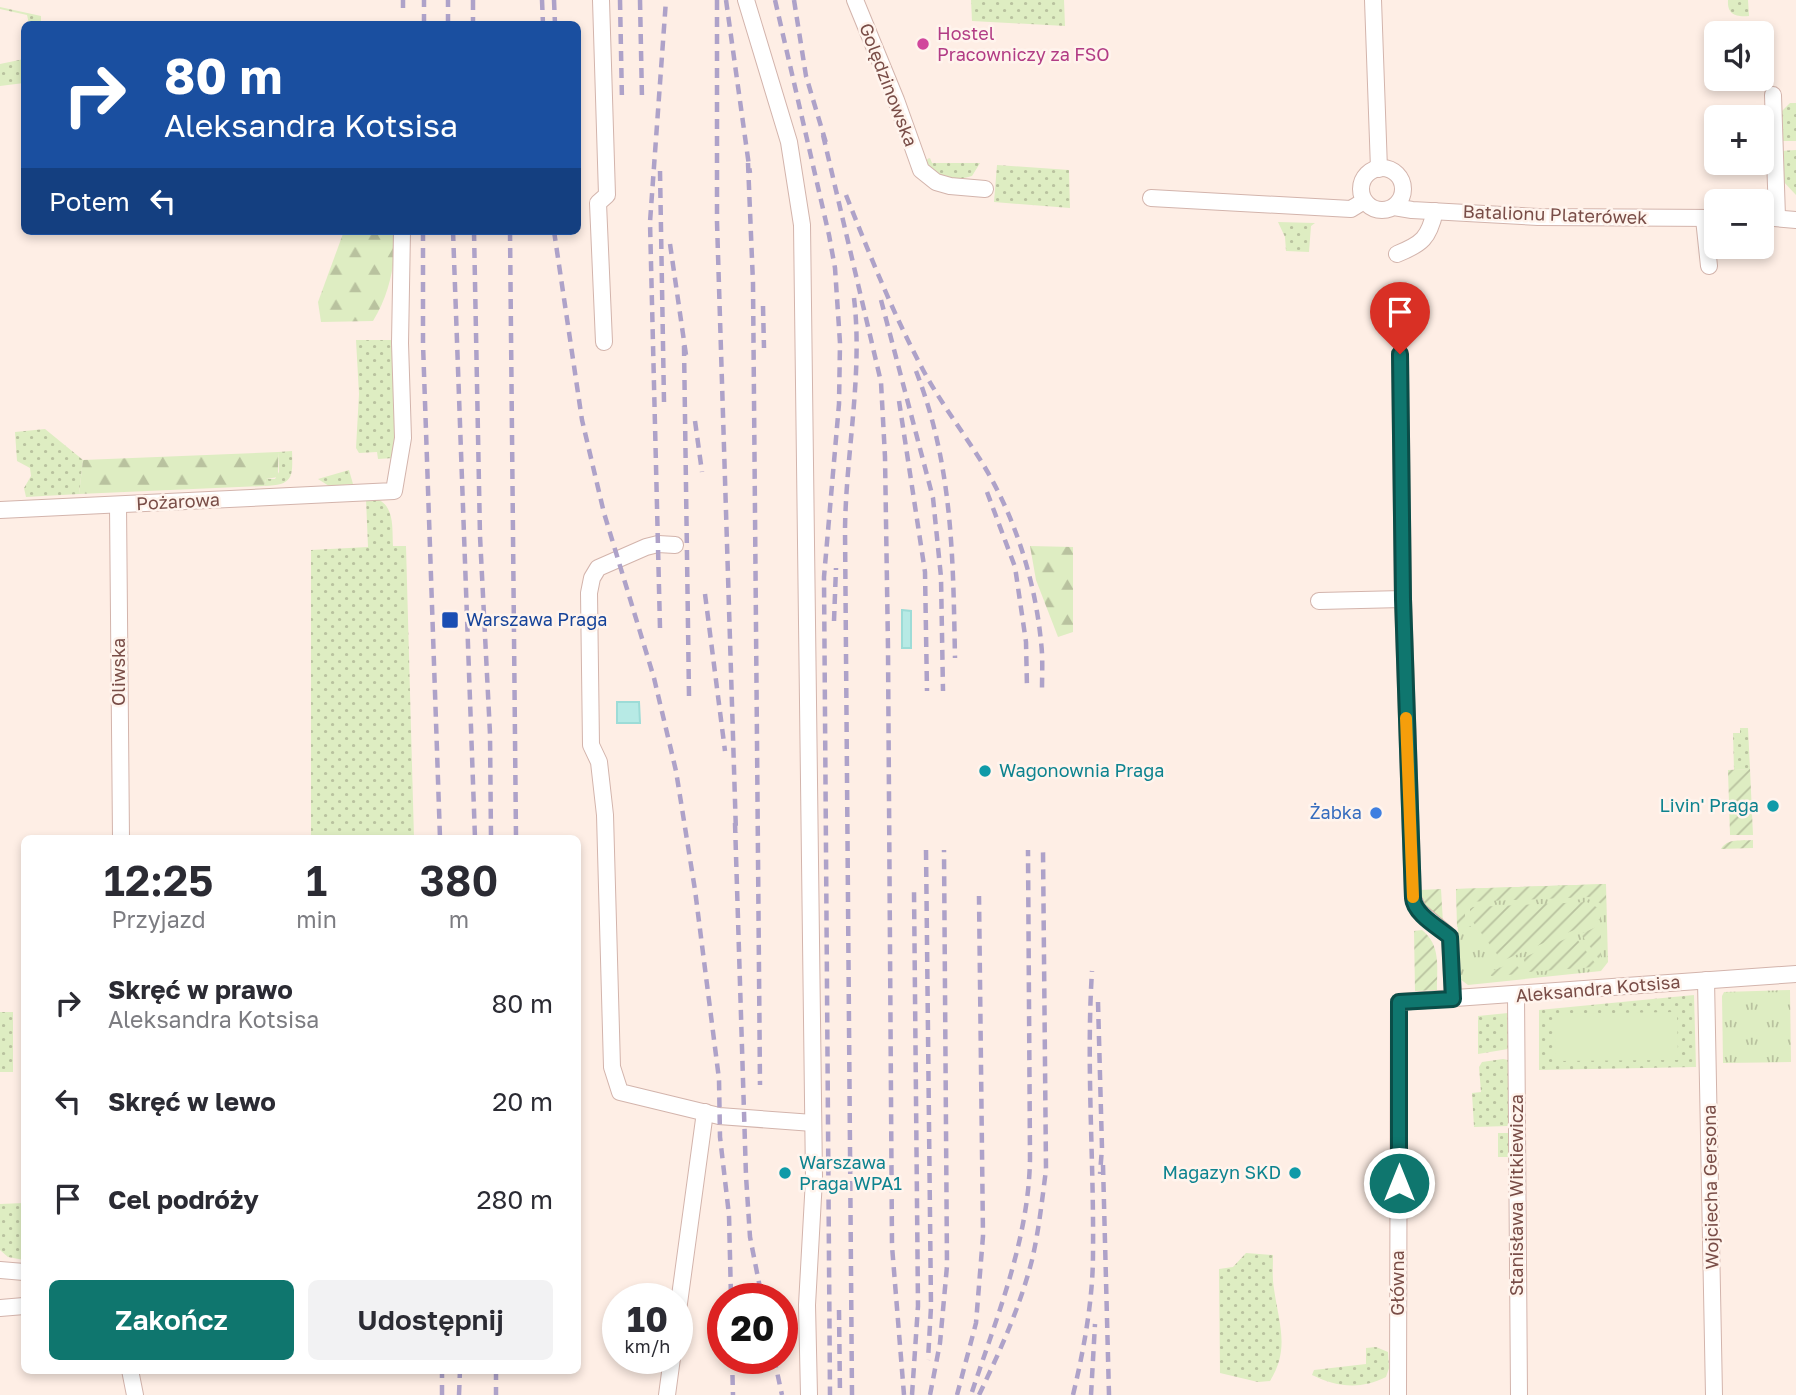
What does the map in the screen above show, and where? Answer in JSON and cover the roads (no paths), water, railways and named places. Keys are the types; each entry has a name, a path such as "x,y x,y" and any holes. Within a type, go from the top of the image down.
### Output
{"street":[{"path":"601,0 607,195 598,204 604,342"},
{"path":"746,0 789,142 802,225 814,1179 807,1305 809,1395"},
{"name":"Golędzinowska","path":"855,0 921,170 936,182 950,186 985,188"},
{"path":"1373,0 1379,169"},
{"path":"1771,189 1773,95"},
{"path":"1151,198 1351,209 1364,201 1361,188 1363,181 1372,171 1379,169 1393,171 1402,182 1402,197 1385,214"},
{"name":"Batalionu Platerówek","path":"1364,201 1385,214 1435,211 1538,217 1704,218"},
{"path":"1397,254 1416,246 1431,231 1435,211"},
{"path":"1774,216 1796,213"},
{"path":"1774,217 1796,220"},
{"name":"Pożarowa","path":"0,510 394,491 403,438 400,343 402,235"},
{"path":"1709,259 1709,266"},
{"path":"1400,354 1403,599 1413,904 1450,937 1453,999"},
{"name":"Oliwska","path":"118,505 121,835"},
{"path":"674,545 658,544 646,547 598,568 592,578 589,593 591,745 599,762 605,815 612,1067 620,1092 705,1112 813,1122"},
{"path":"1318,601 1403,599"},
{"name":"Aleksandra Kotsisa","path":"1399,1002 1796,974"},
{"name":"Wojciecha Gersona","path":"1706,980 1714,1395"},
{"name":"Stanisława Witkiewicza","path":"1516,995 1519,1395"},
{"name":"Główna","path":"1398,1395 1399,1002"},
{"path":"682,1283 705,1112"},
{"path":"0,1270 21,1272"},
{"path":"0,1308 21,1306"},
{"path":"131,1374 135,1395"},
{"path":"667,1395 670,1374"}],"water":[{"path":"902,610 911,611 911,648 902,648"},
{"path":"617,702 639,702 640,723 617,723"}],"railway":[{"path":"403,0 403,8"},
{"path":"424,0 424,21"},
{"path":"448,0 448,21"},
{"path":"473,0 473,21"},
{"path":"542,0 543,21"},
{"path":"554,0 555,21"},
{"path":"620,0 622,101"},
{"path":"640,0 642,99"},
{"path":"660,628 650,222 666,0"},
{"path":"717,0 717,222 736,833"},
{"path":"726,0 750,173"},
{"path":"775,0 829,235 835,268 840,343 839,404 824,577 830,1395"},
{"path":"794,0 806,76 826,143"},
{"path":"823,135 881,382 888,648 892,1246 904,1395"},
{"path":"748,163 753,283 760,1085"},
{"path":"660,171 664,402"},
{"path":"846,195 910,345 935,390 993,481 1013,525 1034,595 1042,654 1042,689"},
{"path":"423,235 423,344 440,835"},
{"path":"453,235 475,835"},
{"path":"474,235 480,536 490,734 491,835"},
{"path":"510,235 516,835"},
{"path":"555,235 582,420 604,513 654,678 676,771 695,890 719,1079 720,1137 729,1215 731,1283"},
{"path":"670,244 686,355"},
{"path":"852,1395 845,529 857,355 854,298"},
{"path":"881,300 933,498 941,577 943,691"},
{"path":"763,306 764,348"},
{"path":"684,346 689,696"},
{"path":"916,371 937,442 949,513 955,658"},
{"path":"899,401 925,572 927,691"},
{"path":"695,421 702,472"},
{"path":"987,492 1015,567 1026,642 1027,688"},
{"path":"834,621 836,568"},
{"path":"705,594 725,751"},
{"path":"735,823 746,1176 750,1237 759,1283"},
{"path":"926,850 931,1307 928,1360"},
{"path":"930,1395 940,1343 947,1266 944,850"},
{"path":"972,1392 1018,1248 1028,1188 1028,850"},
{"path":"979,1395 1022,1295 1037,1238 1046,1170 1043,850"},
{"path":"912,1395 918,1306 914,890"},
{"path":"957,1395 976,1323 983,1236 979,896"},
{"path":"1073,1395 1087,1324 1093,1271 1090,1042 1092,971"},
{"path":"1098,1002 1102,1148 1100,1174"},
{"path":"1103,1165 1109,1395"},
{"path":"839,1310 840,1395"},
{"path":"1091,1395 1095,1324"},
{"path":"442,1374 442,1395"},
{"path":"459,1395 460,1374"},
{"path":"496,1374 496,1395"},
{"path":"732,1374 733,1395"},
{"path":"777,1374 782,1395"}],"place":[{"name":"Hostel Pracowniczy za FSO","path":"923,44"},
{"name":"Warszawa Praga","path":"450,620"},
{"name":"Wagonownia Praga","path":"985,771"},
{"name":"Livin' Praga","path":"1773,806"},
{"name":"Żabka","path":"1376,813"},
{"name":"Warszawa Praga WPA1","path":"785,1173"},
{"name":"Magazyn SKD","path":"1295,1173"}]}
